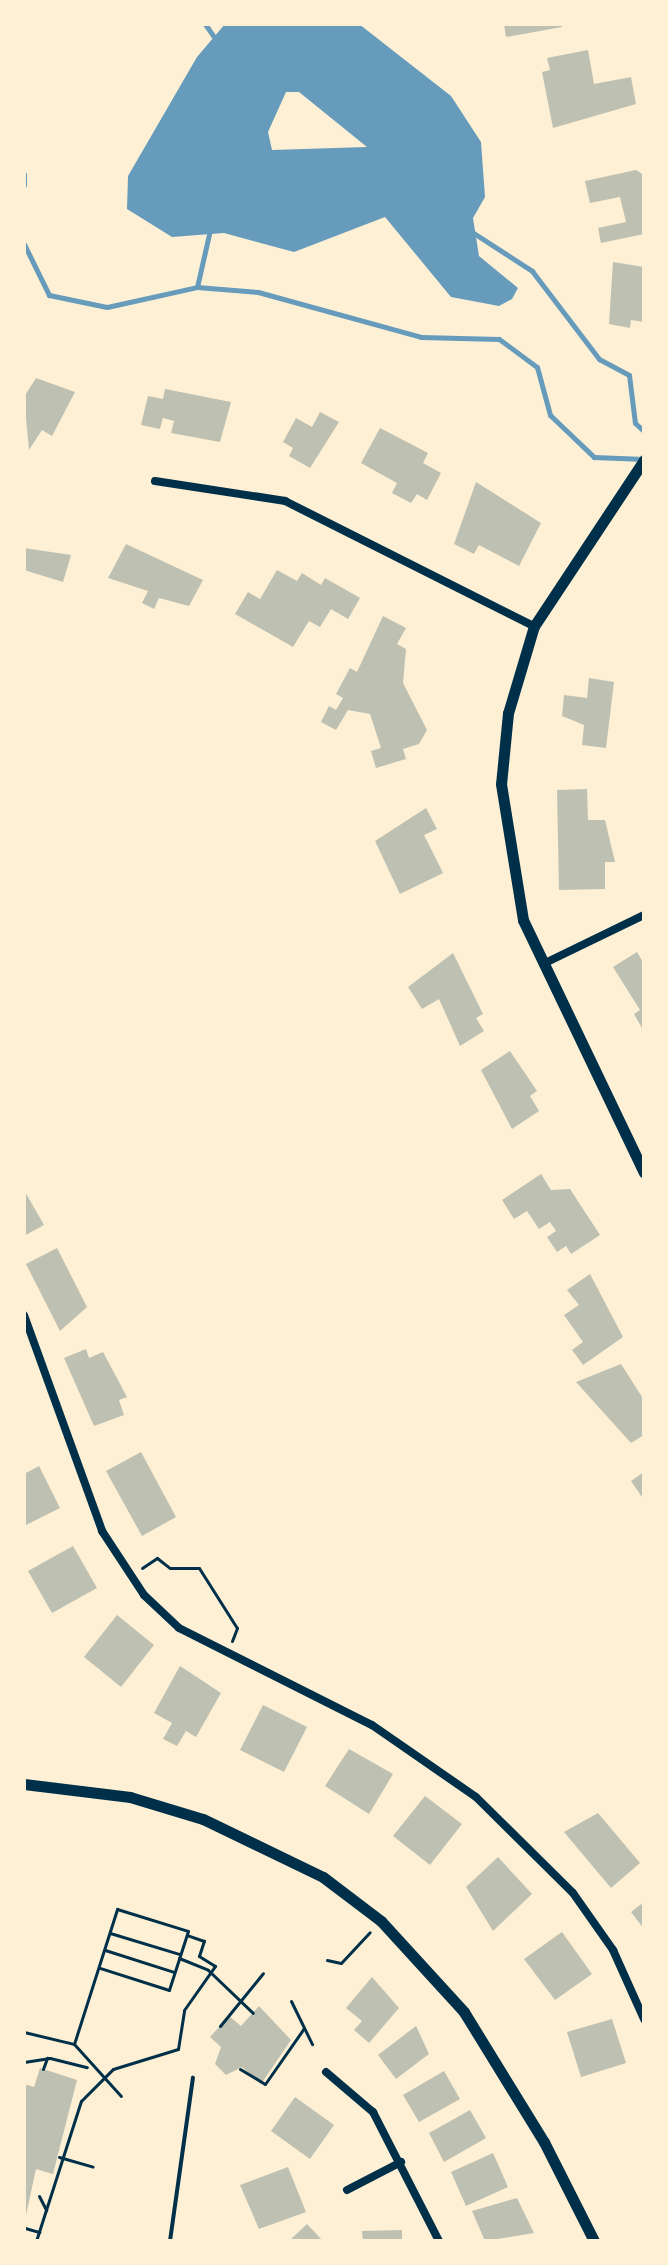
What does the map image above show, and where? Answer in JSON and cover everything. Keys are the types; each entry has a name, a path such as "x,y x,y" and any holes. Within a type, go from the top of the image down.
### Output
{"street":[{"path":"644,460 534,626 508,713 501,784 511,872 543,964 644,1173"},
{"path":"155,481 285,501 534,626"},
{"path":"543,964 644,915"},
{"path":"24,1315 91,1505 131,1578 179,1628 222,1654 372,1725 476,1797 573,1893 613,1950 644,2019"},
{"path":"24,1784 130,1797 203,1819 323,1877 381,1921 464,2012 500,2067 594,2241"},
{"path":"326,2072 373,2112 439,2241"},
{"path":"347,2190 401,2162"}],"lane":[{"path":"170,2241 193,2078"}],"path":[{"path":"131,1578 157,1558 170,1568 199,1568 237,1628 222,1654"},
{"path":"36,2241 81,2101 104,2076 131,2060 178,2049 184,2010 215,1966 199,1956 204,1941 117,1909 74,2044"},
{"path":"327,1960 341,1963 381,1921"},
{"path":"110,1933 180,1957 210,1972 253,2013"},
{"path":"100,1968 169,1990 187,1935"},
{"path":"105,1950 175,1972"},
{"path":"220,2026 263,1973"},
{"path":"291,2001 312,2044"},
{"path":"240,2069 265,2084 304,2028"},
{"path":"24,2032 74,2044 121,2096"},
{"path":"43,2069 47,2058"},
{"path":"24,2062 47,2058 87,2067"},
{"path":"644,2138 644,2166"},
{"path":"61,2158 93,2167"},
{"path":"49,2184 56,2180"},
{"path":"39,2196 46,2210"},
{"path":"25,2228 39,2232"}],"water":[{"path":"225,24 359,24 451,96 481,142 485,197 473,218 479,256 518,288 512,299 499,306 451,297 385,217 294,252 224,233 172,237 127,209 128,176 197,57","holes":["286,92 299,92 367,147 272,150 268,132"]}],"building":[{"path":"504,24 561,24 562,27 506,37"},
{"path":"588,50 594,84 631,77 636,104 553,128 542,72 550,70 547,58"},
{"path":"636,170 644,175 644,234 601,243 598,228 626,222 620,197 590,203 585,181"},
{"path":"613,262 644,267 644,322 631,320 630,328 609,324"},
{"path":"36,378 75,392 52,436 42,430 29,450 24,397"},
{"path":"165,389 231,402 220,442 171,433 174,421 163,418 160,429 141,425 148,396 163,399"},
{"path":"320,412 339,422 310,468 289,456 293,448 283,442 296,418 312,427"},
{"path":"380,428 428,453 423,463 441,473 427,500 417,494 411,503 392,493 397,483 361,463"},
{"path":"476,482 541,523 519,566 479,545 474,554 454,544"},
{"path":"126,544 203,580 189,606 159,598 154,609 142,603 148,591 108,578"},
{"path":"24,548 71,555 63,582 24,570"},
{"path":"277,570 297,581 302,573 321,585 325,578 360,598 348,619 331,609 320,627 309,621 293,647 235,614 248,592 260,599"},
{"path":"383,616 406,628 397,644 406,649 403,683 427,730 419,744 403,749 406,759 376,768 371,751 381,748 370,714 348,710 336,730 321,722 329,706 336,710 343,698 336,694 350,668 357,672"},
{"path":"589,678 614,682 606,748 582,745 584,725 562,716 564,695 587,698"},
{"path":"587,789 588,820 605,820 615,862 605,862 605,889 559,890 557,790"},
{"path":"426,808 437,829 424,835 443,873 400,894 375,841"},
{"path":"637,952 644,964 642,1028 634,1014 640,1010 613,967"},
{"path":"453,953 483,1014 476,1018 484,1031 460,1046 439,999 422,1009 408,987"},
{"path":"510,1051 537,1091 530,1096 539,1111 512,1129 481,1070"},
{"path":"541,1174 551,1190 570,1189 600,1235 571,1254 566,1246 557,1252 547,1237 556,1231 550,1222 539,1229 527,1211 514,1219 502,1200"},
{"path":"24,1190 44,1225 24,1236"},
{"path":"57,1248 87,1307 60,1331 26,1264"},
{"path":"590,1274 623,1337 583,1365 572,1350 583,1342 564,1315 579,1305 567,1290"},
{"path":"86,1349 89,1358 103,1352 127,1397 119,1400 124,1415 94,1426 64,1358"},
{"path":"621,1364 644,1400 644,1435 631,1443 576,1382"},
{"path":"141,1452 176,1517 142,1536 106,1471"},
{"path":"39,1466 60,1508 24,1526 24,1474"},
{"path":"644,1472 644,1500 631,1481"},
{"path":"73,1546 97,1588 52,1613 28,1571"},
{"path":"117,1615 154,1645 121,1687 84,1657"},
{"path":"180,1666 221,1693 196,1737 186,1731 177,1746 163,1739 172,1723 154,1713"},
{"path":"263,1705 307,1727 284,1772 240,1750"},
{"path":"349,1749 393,1774 369,1814 325,1786"},
{"path":"425,1796 462,1824 430,1865 393,1836"},
{"path":"598,1813 640,1863 611,1888 564,1832"},
{"path":"498,1857 532,1894 493,1931 466,1887"},
{"path":"644,1902 644,1929 631,1912"},
{"path":"562,1932 592,1974 555,2000 524,1959"},
{"path":"372,1977 399,2008 369,2043 354,2030 362,2021 346,2008"},
{"path":"259,2006 291,2040 261,2084 242,2067 226,2075 215,2064 221,2047 210,2037 229,2016 241,2026"},
{"path":"612,2019 626,2063 581,2077 567,2032"},
{"path":"416,2026 429,2054 396,2079 378,2055"},
{"path":"40,2068 77,2080 53,2174 36,2169 25,2220 24,2084 34,2087"},
{"path":"444,2071 460,2099 419,2122 403,2095"},
{"path":"295,2097 334,2125 310,2159 271,2131"},
{"path":"470,2110 486,2138 444,2162 429,2133"},
{"path":"493,2153 508,2187 466,2206 451,2172"},
{"path":"288,2167 306,2212 259,2229 240,2185"},
{"path":"517,2198 534,2233 485,2241 472,2211"},
{"path":"307,2224 323,2241 289,2241"},
{"path":"402,2230 402,2241 363,2241 362,2231"}],"waterway":[{"path":"205,24 214,37"},
{"path":"24,174 24,185"},
{"path":"24,244 49,295 107,307 197,287 210,230"},
{"path":"472,232 532,271 599,359 629,375 635,423 644,431"},
{"path":"197,287 258,292 421,337 499,339 537,367 550,415 594,457 644,459"}]}
